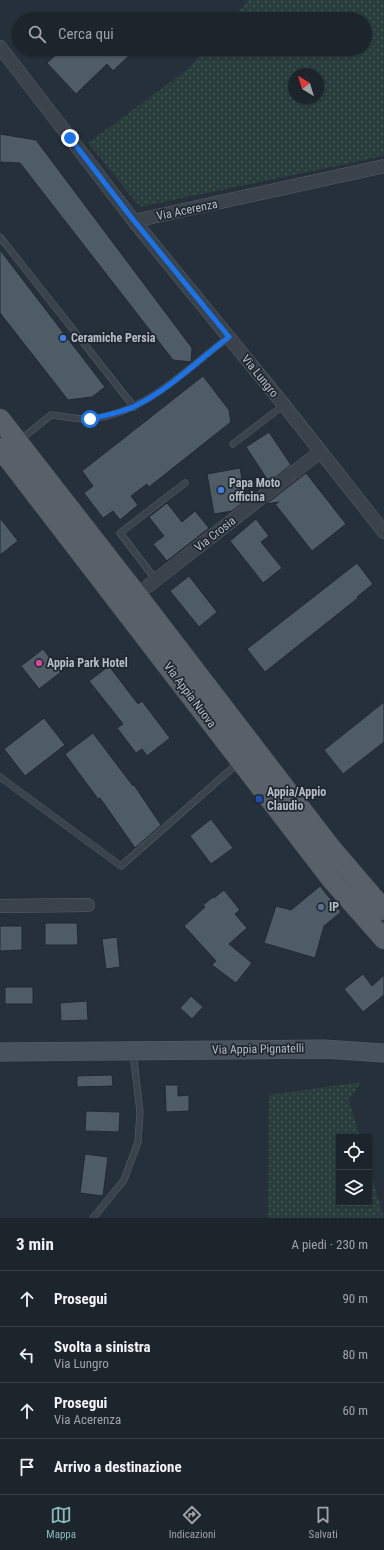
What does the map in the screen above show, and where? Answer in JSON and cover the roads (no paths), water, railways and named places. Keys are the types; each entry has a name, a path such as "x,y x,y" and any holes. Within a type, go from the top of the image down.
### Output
{"main road":[{"name":"Via Appia Nuova","path":"0,419 5,448 240,761 332,880 384,940"},
{"name":"Via Appia Nuova","path":"5,448 137,594 331,848 384,910"},
{"name":"Via Appia Pignatelli","path":"0,1052 324,1049 384,1053"}],"street":[{"path":"0,47 134,221"},
{"name":"Via Acerenza","path":"134,221 384,166"},
{"name":"Via Lungro","path":"134,221 284,405 384,532"},
{"name":"Via Crosia","path":"152,583 320,452"},
{"path":"0,906 88,905"}],"lane":[{"path":"0,237 134,407"},
{"path":"5,448 51,415 90,419 134,407 183,375 206,354 229,337"},
{"path":"233,444 284,405"},
{"path":"152,583 120,533 185,483"},
{"path":"0,777 121,866 240,761"},
{"path":"93,1218 124,1180 138,1142 140,1112 132,1050"}],"place":[{"name":"Ceramiche Persia","path":"63,338"},
{"name":"Papa Moto officina","path":"221,490"},
{"name":"Appia Park Hotel","path":"39,663"},
{"name":"Appia/Appio Claudio","path":"259,799"},
{"name":"IP","path":"321,907"}]}
